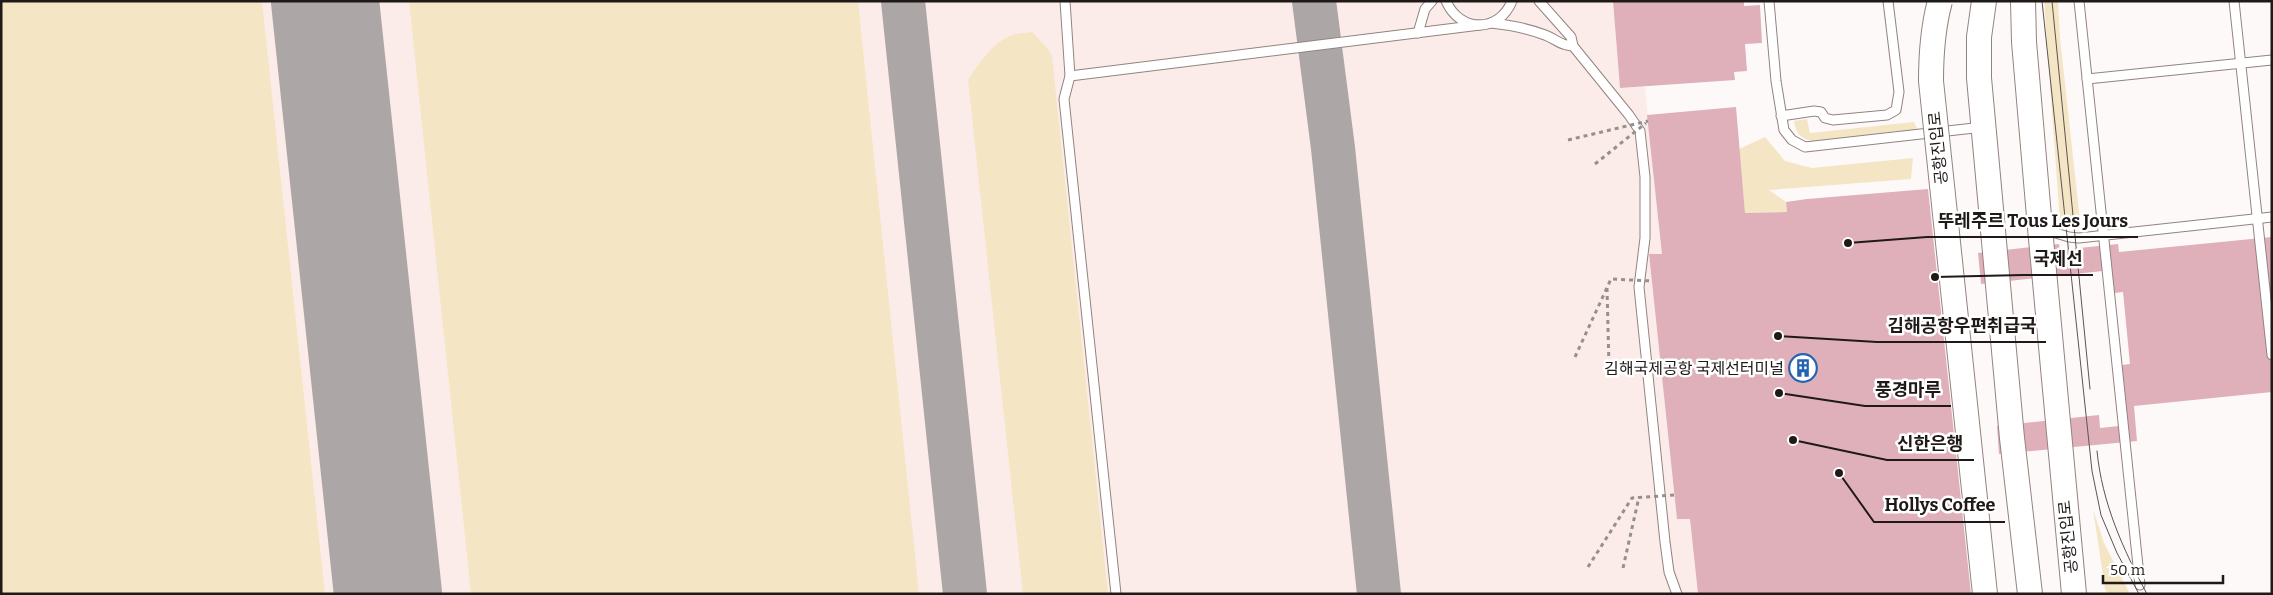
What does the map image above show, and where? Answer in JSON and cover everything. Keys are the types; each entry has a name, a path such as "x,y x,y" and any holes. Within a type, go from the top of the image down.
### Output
{"main road":[{"name":"공항진입로","path":"1940,1 1936,16 1932,53 1932,81 1985,594"},
{"path":"1984,1 1979,37 1979,78 2012,438 2030,594"},
{"name":"공항진입로","path":"2023,1 2024,42 2074,594"}],"lane":[{"path":"1065,1 1070,76 1064,98 1116,594"},
{"path":"1418,33 1425,9 1432,1"},
{"path":"1446,1 1450,10 1458,18 1468,24 1480,25"},
{"path":"1491,23 1501,18 1512,1"},
{"path":"1539,1 1571,37 1573,46 1640,131 1645,177 1645,238 1639,287 1665,542 1669,572 1677,594"},
{"path":"1768,1 1784,130 1792,140 1805,148 1984,126"},
{"path":"1781,116 1814,111 1821,112 1825,118 1833,120 1887,115 1896,110 1899,92 1888,1"},
{"path":"2079,1 2140,585"},
{"path":"2234,1 2272,356"},
{"path":"1070,76 1322,46 1491,23 1520,26 1547,35 1564,46 1573,46"},
{"path":"2087,79 2272,60"},
{"path":"2040,228 2070,237 2104,236 2272,217"}],"path":[{"path":"1568,140 1648,121 1595,164"},
{"path":"1575,357 1611,279 1652,281"},
{"path":"1607,288 1609,367"},
{"path":"1588,567 1632,498 1674,495"},
{"path":"1624,568 1639,497"}],"shaded area":[{"path":"1,1 1613,1 1620,88 1645,87 1662,254 1649,255 1677,518 1690,519 1698,594 1,594"},
{"path":"1,1 262,1 325,594 1,594"},
{"path":"409,1 858,1 919,594 471,594"},
{"path":"2044,1 2058,1 2060,38 2080,221 2060,222"},
{"path":"1032,32 1052,56 1108,594 1023,594 968,80 981,60 998,43 1012,35"},
{"path":"1807,119 1810,133 1914,122 1917,129 1813,141 1799,135 1795,125 1794,121"},
{"path":"1765,137 1785,161 1812,168 1913,158 1911,179 1769,190 1786,202 1787,212 1745,213 1739,149"},
{"path":"2093,509 2104,543 2130,594 2108,594 2105,589"}],"building":[{"path":"1613,1 1744,1 1744,6 1760,5 1762,43 1745,44 1747,71 1734,72 1735,80 1620,88"},
{"name":"김해국제공항 국제선터미널","path":"1736,107 1745,213 1787,212 1786,202 1807,199 1928,189 1971,594 1698,594 1690,519 1677,519 1649,254 1662,254 1647,115"},
{"path":"2272,237 2272,392 2134,406 2137,441 1999,454 1997,426 2099,415 2100,428 2119,426 2113,366 2130,364 2123,292 2105,294 2103,271 1981,284 1978,253 2059,244 2060,250 2118,244 2119,252"}],"taxiway":[{"path":"903,1 965,594"},
{"path":"1314,1 1333,148 1379,594"}],"runway":[{"path":"325,1 388,594"}],"tram line":[{"path":"2042,1 2092,471 2101,515 2117,553 2139,594"},
{"path":"2052,1 2090,389"},
{"path":"2097,451 2104,489 2115,525 2147,594"}],"place":[{"name":"뚜레주르 Tous Les Jours","path":"1848,243"},
{"name":"국제선","path":"1935,277"},
{"name":"김해공항우편취급국","path":"1778,336"},
{"name":"김해국제공항 국제선터미널","path":"1803,368"},
{"name":"풍경마루","path":"1779,393"},
{"name":"신한은행","path":"1793,440"},
{"name":"Hollys Coffee","path":"1839,473"}]}
